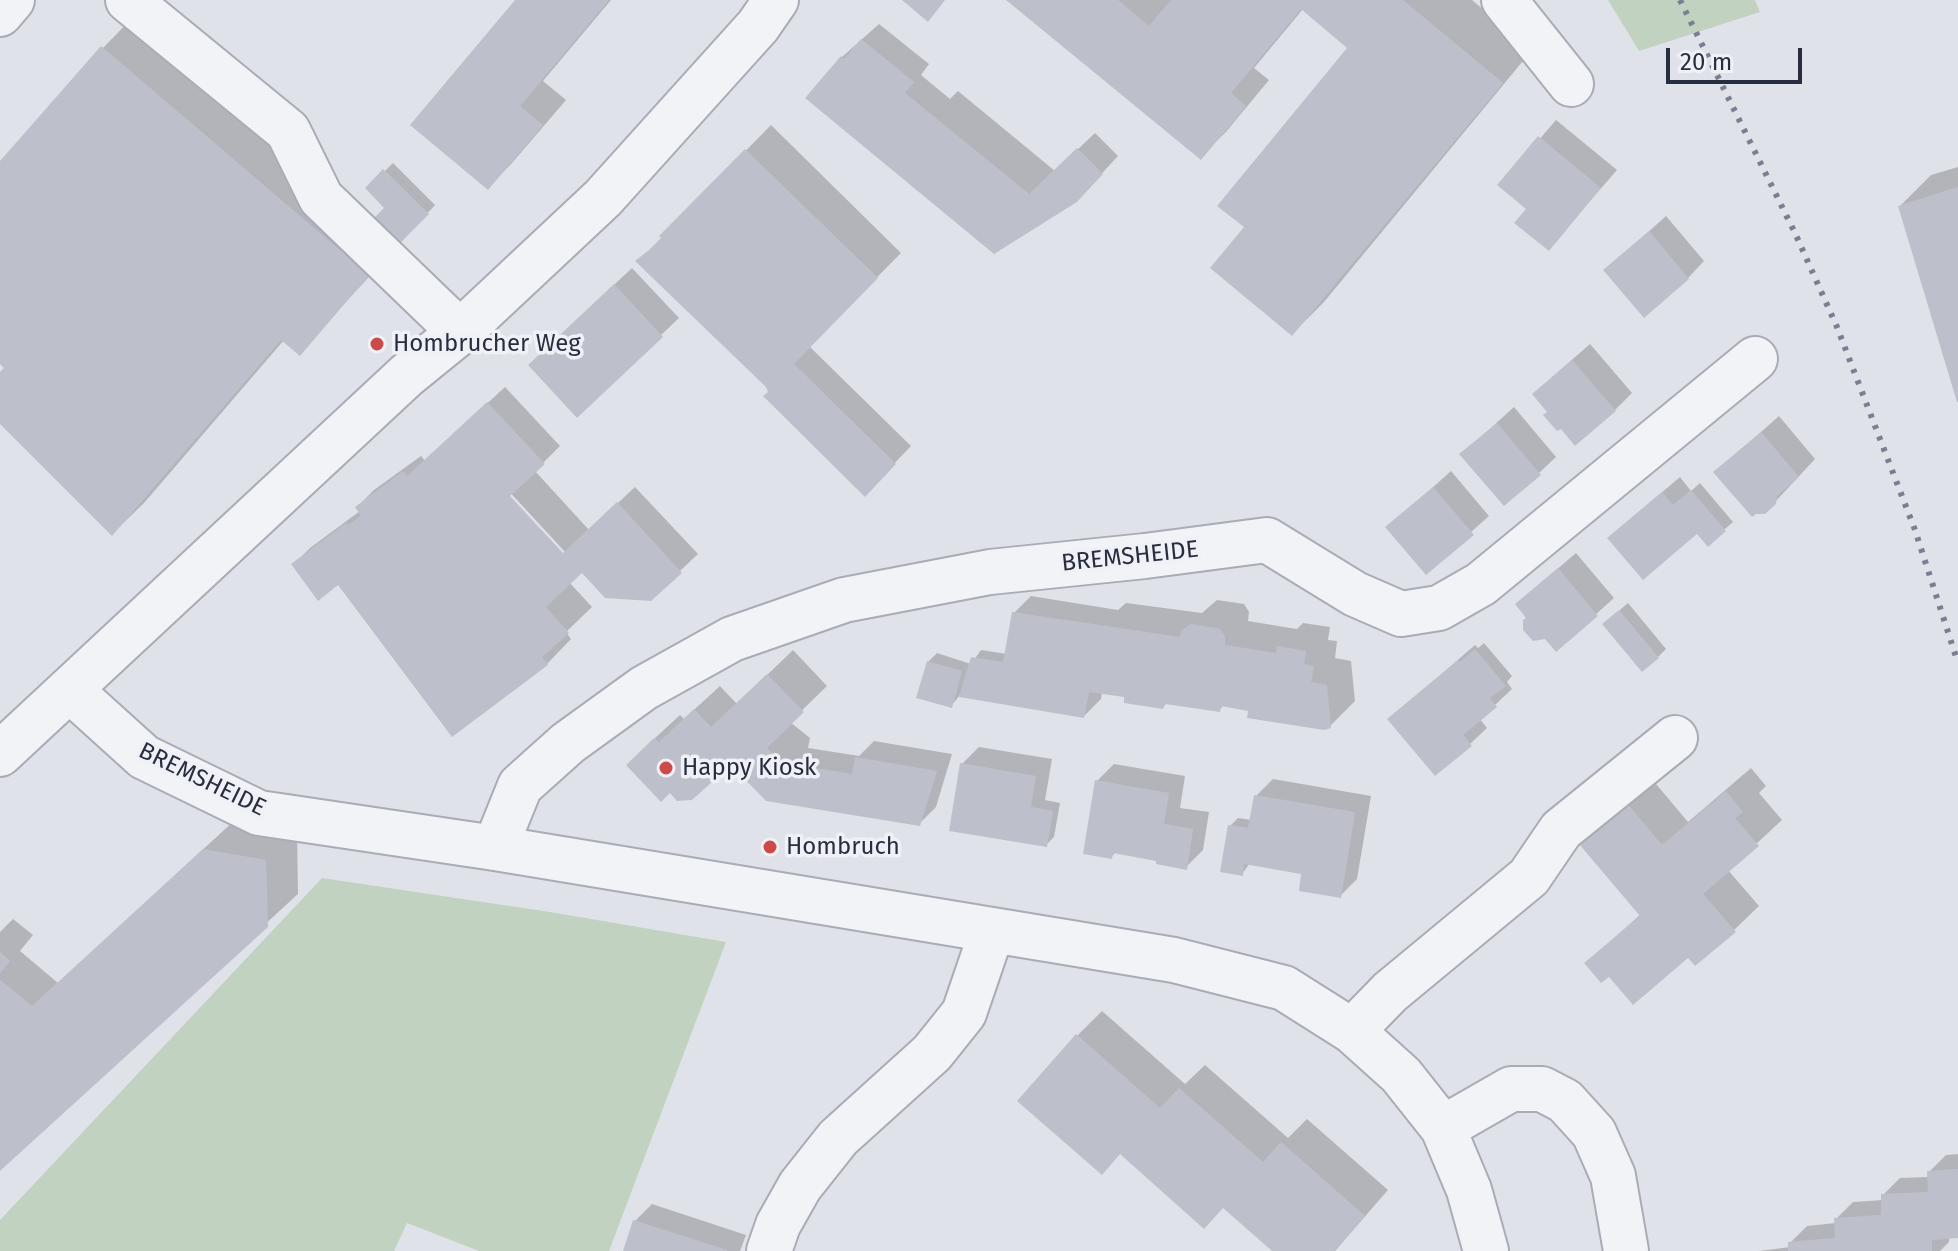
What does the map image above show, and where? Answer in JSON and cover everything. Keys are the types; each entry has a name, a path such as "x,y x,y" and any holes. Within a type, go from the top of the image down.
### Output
{"street":[{"path":"0,14 12,0"},
{"path":"128,0 288,131 321,198 460,332"},
{"path":"0,754 407,375 460,332 603,198 747,38 776,0"},
{"path":"1504,0 1571,84"},
{"name":"BREMSHEIDE","path":"495,848 520,786 568,743 644,688 732,639 844,600 990,572 1267,540 1355,594 1401,614 1439,608 1481,584 1755,359"},
{"name":"BREMSHEIDE","path":"71,691 144,757 259,813 495,848 1174,960 1284,988 1352,1031 1401,1075 1443,1128 1469,1190 1486,1251"},
{"path":"1352,1031 1390,992 1529,877 1561,830 1675,738"},
{"path":"769,1251 778,1225 800,1186 838,1138 932,1053 964,1013 992,931"},
{"path":"1443,1128 1511,1089 1542,1089 1565,1101 1594,1133 1613,1176 1626,1251"}],"green space":[{"path":"1608,0 1755,0 1760,12 1639,51"},
{"path":"322,878 726,942 609,1251 479,1251 407,1223 394,1251 0,1251 0,1220"}],"building":[{"path":"515,0 609,0 520,106 543,125 488,190 410,125"},
{"path":"902,0 945,0 928,22"},
{"path":"1006,0 1118,0 1149,26 1171,0 1403,0 1503,83 1292,336 1210,268 1244,227 1217,206 1347,48 1301,9 1231,93 1246,106 1201,160"},
{"path":"861,39 914,82 905,93 1029,194 1077,148 1103,174 1077,202 994,254 805,98 841,56 844,59"},
{"path":"101,46 369,275 300,356 281,340 112,536 0,424 0,372 4,368 0,364 0,161"},
{"path":"1538,136 1601,188 1549,251 1514,223 1526,209 1497,185"},
{"path":"745,149 878,278 794,364 896,464 865,497 763,396 768,392 766,387 635,261 661,238 659,236"},
{"path":"383,169 429,214 396,247 370,222 384,208 365,188"},
{"path":"1958,187 1958,402 1957,402 1898,206"},
{"path":"1649,231 1689,279 1644,318 1603,270"},
{"path":"614,284 663,337 577,418 528,365"},
{"path":"1572,360 1616,411 1575,446 1561,429 1557,431 1543,415 1547,412 1532,394"},
{"path":"487,402 545,464 510,496 563,553 617,502 682,573 651,601 605,598 582,573 546,607 569,633 542,657 548,665 452,737 338,585 318,601 291,564 346,523 348,525 361,516 355,507 403,471 407,476"},
{"path":"1497,423 1541,475 1504,506 1459,454"},
{"path":"1761,432 1799,477 1777,496 1776,504 1765,514 1752,517 1713,472"},
{"path":"1433,487 1474,535 1426,575 1385,527"},
{"path":"1691,490 1726,531 1708,547 1697,534 1643,580 1607,538 1662,492 1673,505"},
{"path":"1558,568 1598,616 1556,652 1545,639 1533,641 1523,630 1523,620 1526,618 1515,604"},
{"path":"1619,610 1659,658 1642,672 1602,624"},
{"path":"1012,612 1180,637 1182,630 1191,624 1220,629 1225,645 1276,653 1277,646 1306,651 1304,664 1314,666 1311,682 1327,685 1331,728 1324,730 1247,718 1248,711 1221,706 1220,712 1165,704 1163,709 1124,703 1124,697 1089,692 1084,718 959,697 971,657 1003,662"},
{"path":"1475,649 1506,686 1490,698 1497,707 1463,735 1472,746 1435,776 1387,719"},
{"path":"927,661 962,671 952,708 916,698"},
{"path":"767,674 804,712 767,748 784,763 852,774 855,757 937,771 920,826 766,801 731,765 692,800 677,801 670,793 661,802 626,765 654,738 659,742 694,709 711,727"},
{"path":"960,763 1036,776 1031,807 1053,811 1047,847 949,831"},
{"path":"1095,780 1169,793 1164,824 1193,829 1187,870 1113,853 1112,859 1083,854"},
{"path":"1726,791 1743,812 1735,818 1759,846 1703,894 1736,932 1695,966 1688,958 1633,1005 1609,977 1601,983 1584,963 1640,916 1579,844 1620,795 1662,845"},
{"path":"1254,795 1355,812 1341,898 1299,891 1301,874 1244,864 1243,876 1220,872 1228,825 1248,828"},
{"path":"203,849 266,860 268,927 0,1171 0,980 32,1006"},
{"path":"0,952 10,961 0,973"},
{"path":"1076,1034 1160,1108 1179,1088 1263,1162 1281,1142 1365,1216 1334,1251 1272,1251 1223,1208 1204,1229 1120,1154 1102,1175 1017,1101"},
{"path":"1958,1169 1958,1238 1932,1240 1932,1251 1788,1251 1788,1242 1835,1238 1834,1218 1881,1215 1881,1194 1928,1192 1927,1171"},
{"path":"633,1220 727,1250 727,1251 623,1251"}],"railway":[{"path":"1680,0 1795,233 1837,327 1915,530 1958,663"}],"place":[{"name":"Hombrucher Weg","path":"377,344"},
{"name":"Happy Kiosk","path":"666,768"},
{"name":"Hombruch","path":"770,847"}]}
